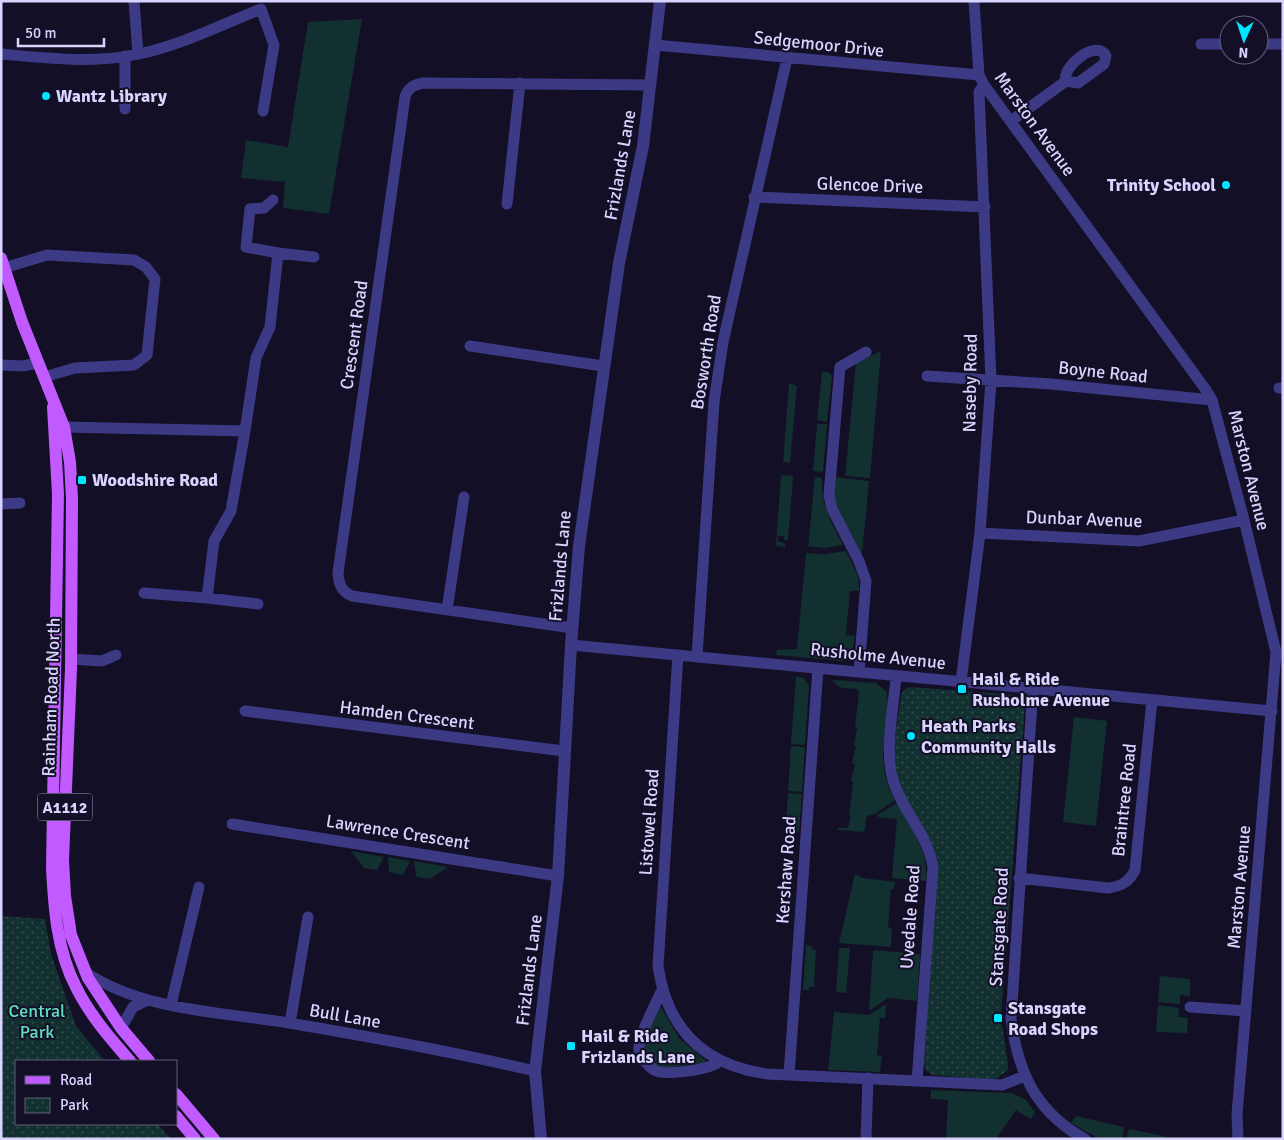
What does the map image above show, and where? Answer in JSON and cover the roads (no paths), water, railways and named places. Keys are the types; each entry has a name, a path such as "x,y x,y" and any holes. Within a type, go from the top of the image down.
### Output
{"main road":[{"name":"Rainham Road North","path":"3,263 38,363 64,427 72,499 72,660 63,860 64,896 71,935 85,972 121,1028 148,1060"},
{"name":"Rainham Road North","path":"53,402 58,494 52,868 56,920 63,954 76,989 107,1034 129,1060"},
{"path":"178,1096 214,1139"},
{"path":"178,1118 195,1139"}],"street":[{"path":"134,1 138,54"},
{"name":"Frizlands Lane","path":"541,1139 535,1071 558,876 570,645 584,496 619,264 643,146 660,1"},
{"name":"Marston Avenue","path":"974,1 982,80 1212,400 1276,652 1237,1114 1238,1139"},
{"path":"1,54 50,60 138,54 168,46 261,9 274,45 263,111"},
{"path":"1201,44 1219,44"},
{"path":"1269,44 1283,44"},
{"name":"Sedgemoor Drive","path":"656,45 982,80"},
{"path":"125,56 125,109"},
{"name":"Bosworth Road","path":"697,656 714,402 723,342 754,197 787,58"},
{"name":"Naseby Road","path":"961,682 980,533 991,381 979,92 982,80"},
{"path":"1011,121 1066,81"},
{"name":"Crescent Road","path":"572,628 352,596 344,592 340,587 338,573 408,90 414,85 423,83 651,85"},
{"path":"506,204 520,83"},
{"name":"Glencoe Drive","path":"754,197 985,207"},
{"path":"272,200 264,208 250,209 246,247 314,257"},
{"path":"207,598 214,541 231,511 256,358 270,326 278,253"},
{"path":"3,263 47,255 134,260 146,267 155,279 147,355 134,366 75,368 44,377"},
{"path":"470,346 603,366"},
{"path":"859,672 866,581 860,561 832,509 829,486 840,367 866,352"},
{"path":"1,365 23,366 38,363"},
{"name":"Boyne Road","path":"927,376 1051,384 1212,400"},
{"path":"64,427 245,431"},
{"path":"448,610 464,497"},
{"path":"1,504 20,503"},
{"name":"Dunbar Avenue","path":"980,533 1139,541 1244,520"},
{"path":"144,593 258,604"},
{"name":"Rusholme Avenue","path":"570,645 1272,711"},
{"path":"72,660 102,660 116,655"},
{"name":"Listowel Road","path":"678,655 658,966 661,992 680,1027 693,1041 719,1061 745,1071 789,1075 1002,1085 1025,1076"},
{"name":"Kershaw Road","path":"789,1075 818,668"},
{"name":"Uvedale Road","path":"896,676 890,768 900,798 926,843 933,867 917,1081"},
{"name":"Stansgate Road","path":"1033,688 1011,1019 1015,1047 1031,1089 1044,1107 1066,1128 1085,1139"},
{"name":"Braintree Road","path":"1019,878 1108,888 1120,887 1130,880 1135,870 1152,700"},
{"name":"Hamden Crescent","path":"245,711 564,751"},
{"name":"Lawrence Crescent","path":"232,824 558,876"},
{"path":"171,1005 199,887"},
{"path":"290,1023 308,917"},
{"name":"Bull Lane","path":"85,972 100,982 148,1000 290,1023 488,1060 535,1071"},
{"name":"Listowel Road","path":"661,992 640,1044 642,1057 652,1069 662,1073 706,1068 716,1066 719,1061"},
{"path":"121,1028 133,1007 148,1000"},
{"path":"1190,1007 1246,1011"},
{"path":"866,1139 868,1078"}],"place":[{"name":"Wantz Library","path":"46,96"},
{"name":"Trinity School","path":"1226,185"},
{"name":"Woodshire Road","path":"82,480"},
{"name":"Hail & Ride Rusholme Avenue","path":"962,689"},
{"name":"Heath Parks Community Halls","path":"911,736"},
{"name":"Stansgate Road Shops","path":"998,1018"},
{"name":"Hail & Ride Frizlands Lane","path":"571,1046"}],"park label":[{"name":"Central Park","path":"37,1021"}]}
